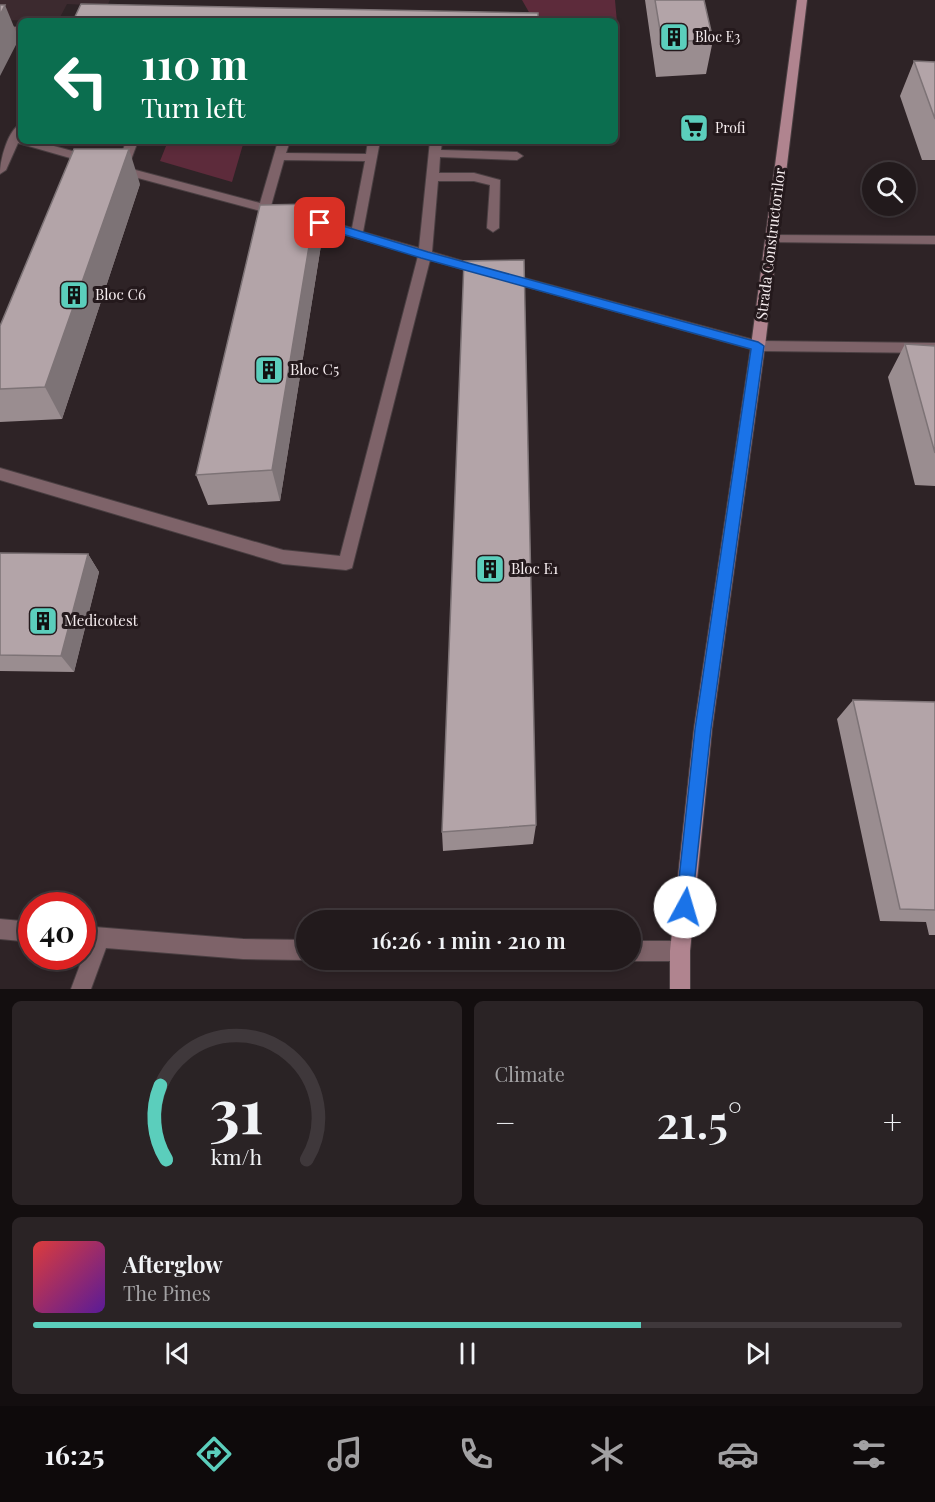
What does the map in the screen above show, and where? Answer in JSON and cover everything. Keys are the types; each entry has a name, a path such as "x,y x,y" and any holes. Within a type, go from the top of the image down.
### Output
{"street":[{"name":"Strada Constructorilor","path":"680,989 680,951 703,729 758,346 802,0"}],"lane":[{"path":"0,30 18,30"},
{"path":"0,170 18,134"},
{"path":"47,144 121,170 357,233 425,255 758,346 935,348"},
{"path":"121,170 131,144"},
{"path":"264,208 283,144"},
{"path":"357,233 373,144"},
{"path":"0,474 283,557 346,563 425,255 435,147 517,156"},
{"path":"279,156 371,158"},
{"path":"432,177 474,177 495,183 493,228"},
{"path":"772,239 934,243"},
{"path":"0,929 18,931"},
{"path":"96,937 243,949 296,950"},
{"path":"641,951 680,951"},
{"path":"81,989 85,970"}],"shaded area":[{"path":"0,0 110,0 107,6 67,4 60,18 0,20"},
{"path":"522,0 615,0 617,18 532,18"},
{"path":"167,144 243,144 232,182 160,161"}],"building":[{"path":"655,0 704,0 713,40 662,42"},
{"path":"81,4 538,13 538,18 74,18"},
{"path":"0,5 5,5 0,15"},
{"path":"914,61 935,62 935,119"},
{"path":"74,149 129,149 45,387 0,389 0,326"},
{"name":"Bloc C5","path":"316,204 272,470 196,475 260,205"},
{"name":"Bloc E1","path":"524,260 536,825 442,832 464,261"},
{"path":"905,344 935,346 935,453"},
{"name":"Medicotest","path":"0,553 88,554 61,656 0,655"},
{"path":"853,700 935,702 935,910 900,909"}],"place":[{"name":"Bloc E3","path":"674,37"},
{"name":"Profi","path":"694,128"},
{"name":"Bloc C6","path":"74,295"},
{"name":"Bloc C5","path":"269,370"},
{"name":"Bloc E1","path":"490,569"},
{"name":"Medicotest","path":"43,621"}],"route":[{"path":"320,223 425,255 758,346 703,729 685,907"}]}
